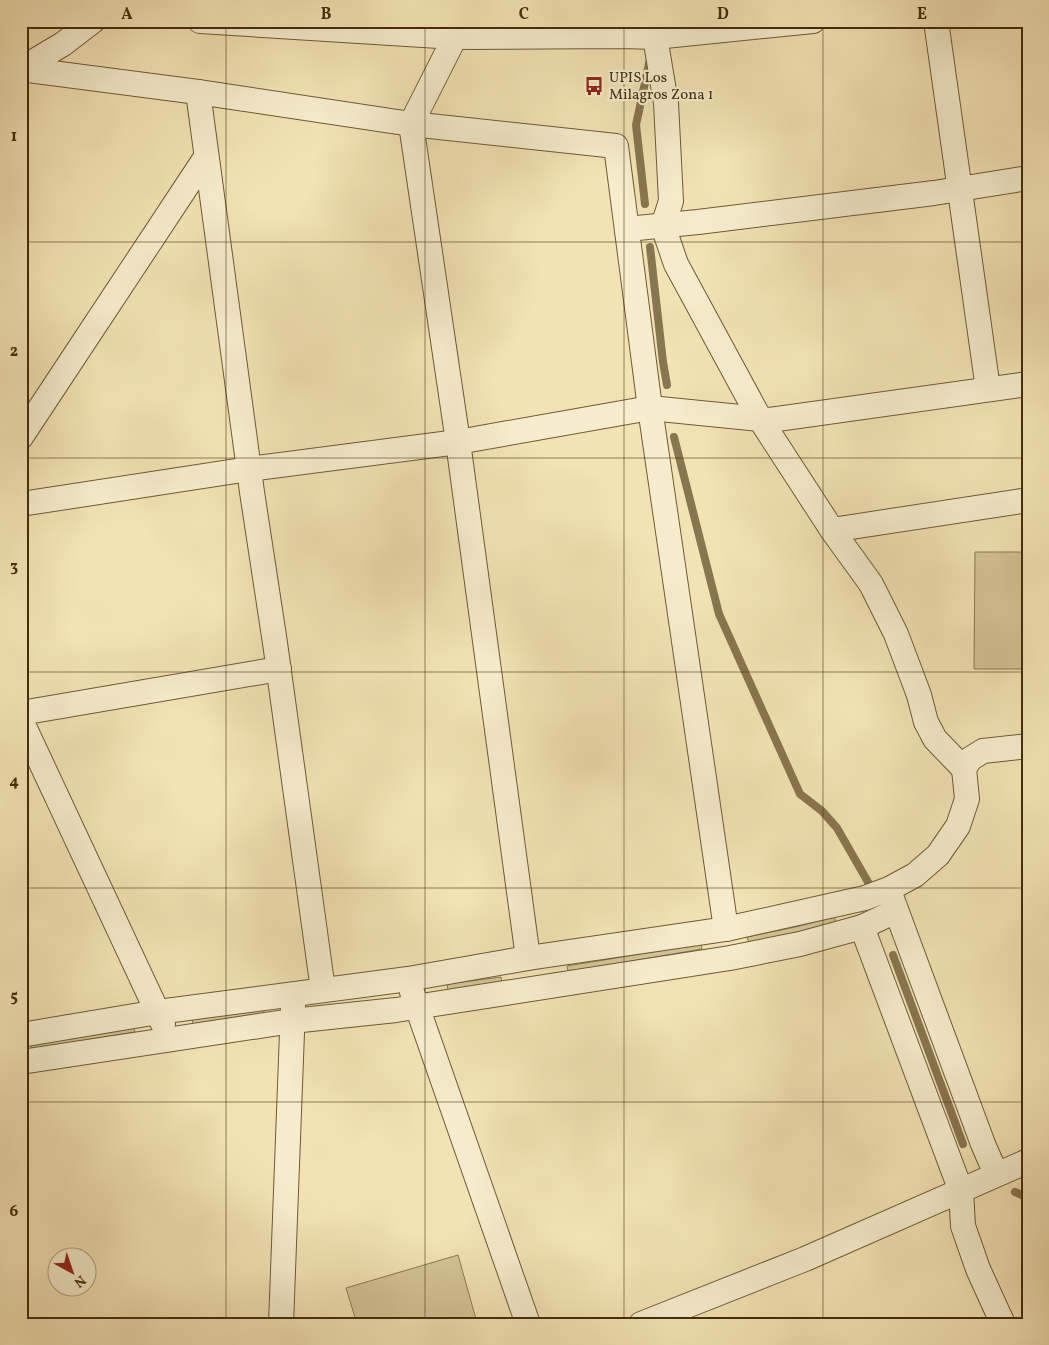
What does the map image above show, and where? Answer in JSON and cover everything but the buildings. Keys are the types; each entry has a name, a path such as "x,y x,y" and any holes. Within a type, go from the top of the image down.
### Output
{"street":[{"path":"21,69 63,44 93,21"},
{"path":"200,21 455,37 622,36 655,38 813,21"},
{"path":"936,21 988,389"},
{"path":"455,37 410,124 458,442 528,958"},
{"path":"21,1062 292,1021 418,1007 730,958 800,944 862,927 938,854 958,826 967,799 964,769 935,738 926,722 919,696 892,626 871,584 832,530 760,419 676,264 663,226 671,200 666,104 655,38"},
{"path":"21,69 198,92 410,124 616,146 650,408 726,929"},
{"path":"198,92 323,990"},
{"path":"21,437 206,157"},
{"path":"627,229 959,190 1028,178"},
{"path":"21,504 249,469 458,442 650,408 770,420 1028,384"},
{"path":"832,530 1028,500"},
{"path":"21,713 279,669"},
{"path":"21,720 170,1039"},
{"path":"964,769 970,760 983,751 1028,746"},
{"path":"21,1035 158,1012 408,979 528,958 726,929 865,898 892,900"},
{"path":"892,900 983,1144 996,1174"},
{"path":"862,927 962,1191 963,1226 978,1269 1003,1324"},
{"path":"408,979 528,1324"},
{"path":"281,1324 293,994"},
{"path":"641,1324 805,1259 1028,1161"}],"shaded area":[{"path":"975,552 1028,552 1028,669 974,669"},
{"path":"835,916 835,922 800,933 749,943 747,937 800,926"},
{"path":"701,944 702,949 568,972 567,966"},
{"path":"501,977 502,983 448,991 447,984"},
{"path":"268,1006 262,1014 193,1025 192,1018"},
{"path":"133,1027 135,1032 32,1049 31,1045"},
{"path":"458,1255 476,1319 460,1324 357,1324 346,1288"}],"waterway":[{"path":"645,204 636,125 650,59"},
{"path":"650,247 667,385"},
{"path":"674,437 719,614 800,794 822,811 837,828 868,882"},
{"path":"893,955 963,1144"},
{"path":"1015,1192 1028,1198"}],"place":[{"name":"UPIS Los Milagros Zona 1","path":"594,86"}]}
